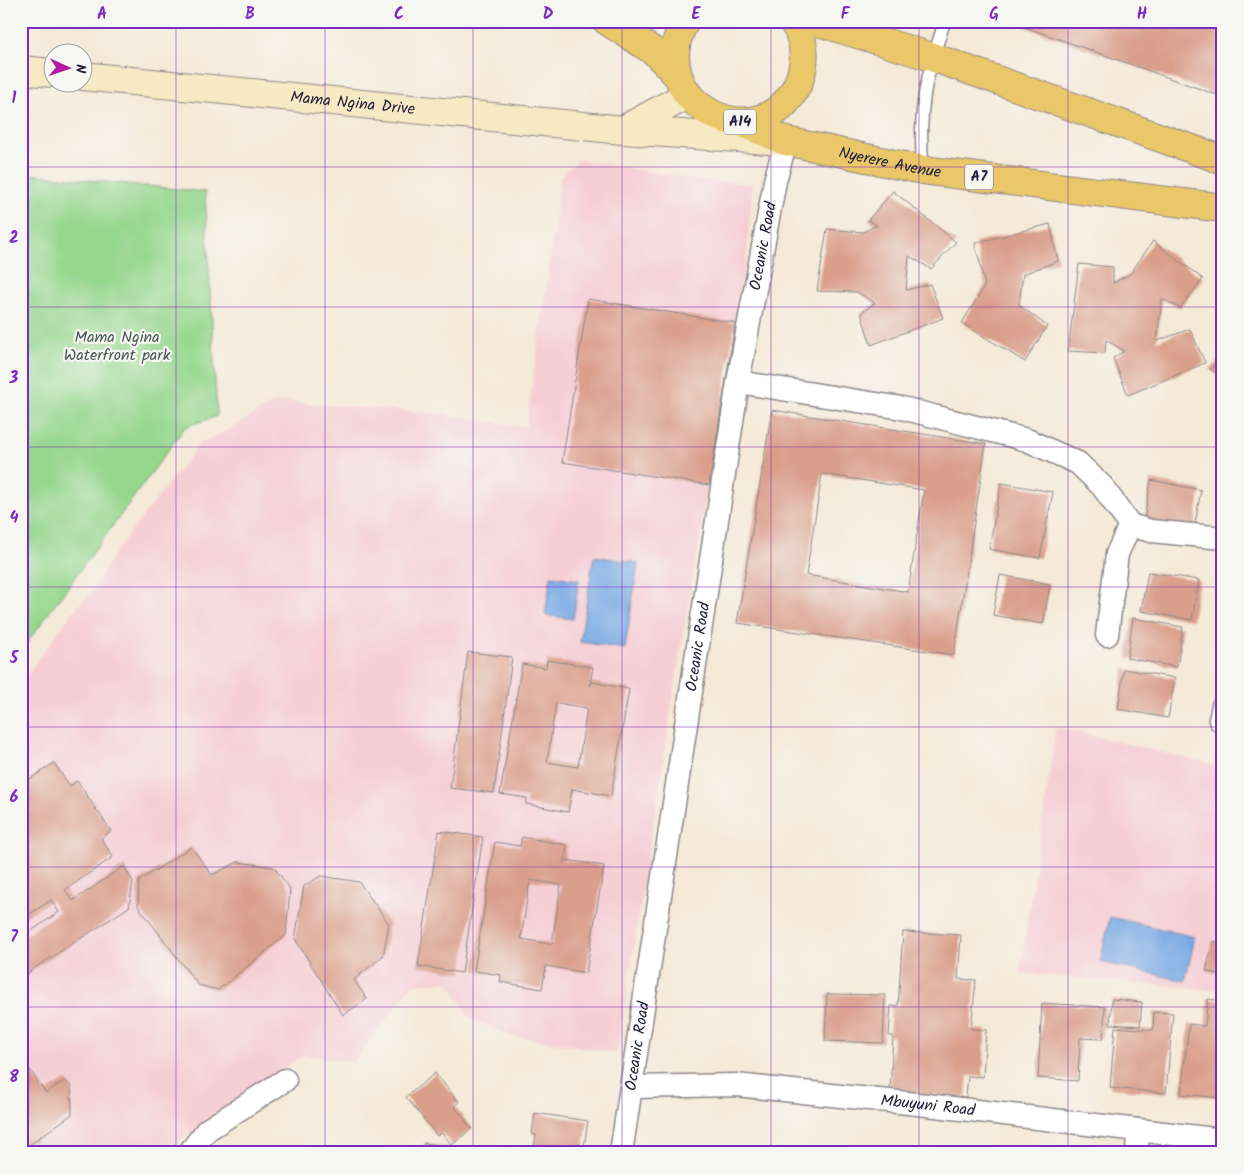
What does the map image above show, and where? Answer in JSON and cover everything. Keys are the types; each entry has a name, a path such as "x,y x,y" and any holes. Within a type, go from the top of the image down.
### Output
{"highway":[{"path":"607,21 655,52 682,85"},
{"path":"682,85 675,58 677,40 685,21"},
{"name":"A14","path":"682,85 708,113 720,119 741,122 761,118 779,108 794,92 802,73 804,52 800,31 794,21"},
{"path":"815,21 932,57 1223,160"},
{"name":"Nyerere Avenue","path":"741,122 786,142 923,170 1223,208"}],"street":[{"path":"21,70 42,72"},
{"name":"Mama Ngina Drive","path":"92,77 623,130 786,142"},
{"path":"623,130 682,85"},
{"name":"Oceanic Road","path":"621,1153 738,382 776,181 786,142"},
{"path":"738,382 902,408 1027,440 1078,463 1102,486 1130,525 1151,530 1223,538"},
{"path":"1107,635 1117,554 1130,525"},
{"path":"188,1153 207,1130 285,1080"},
{"name":"Mbuyuni Road","path":"631,1087 736,1085 927,1104 1223,1140"},
{"path":"1137,1153 1138,1130"}],"lane":[{"path":"923,170 920,130 924,87 945,21"}],"shaded area":[{"path":"578,160 700,180 752,184 748,246 677,673 617,1053 508,1035 469,1018 449,982 413,984 353,1062 304,1055 245,1092 181,1140 170,1153 21,1153 21,683 71,614 90,594 116,551 200,443 232,428 276,401 444,414 526,427 560,177"},
{"path":"1056,727 1223,767 1223,991 1020,973"}],"green space":[{"name":"Mama Ngina Waterfront park","path":"21,173 205,192 217,416 185,427 21,651"}],"water":[{"path":"594,556 638,563 625,649 580,642"},
{"path":"551,576 579,580 573,619 545,615"},
{"path":"1110,917 1195,937 1185,981 1100,962"}],"building":[{"path":"1024,21 1223,21 1223,97 1022,26"},
{"path":"893,191 956,242 931,269 909,256 906,290 930,284 943,318 871,345 861,313 875,303 857,292 817,291 827,229 863,232 877,225 868,220"},
{"path":"1050,224 1058,261 1023,274 1019,305 1047,326 1025,362 962,323 985,285 975,243"},
{"path":"1153,241 1203,279 1180,308 1162,299 1157,341 1190,329 1205,363 1128,395 1113,358 1124,351 1106,340 1105,353 1068,351 1079,264 1113,267 1113,283 1130,274"},
{"path":"588,299 735,323 709,485 562,462"},
{"path":"1223,356 1223,379 1210,369"},
{"path":"772,410 986,444 954,655 737,623","holes":["822,474 924,490 908,592 806,575"]},
{"path":"1151,480 1201,490 1194,529 1144,520"},
{"path":"1001,483 1053,492 1040,558 989,549"},
{"path":"1148,572 1199,580 1192,620 1141,611"},
{"path":"1000,575 1050,584 1043,624 993,615"},
{"path":"1133,618 1183,627 1177,667 1127,658"},
{"path":"468,652 512,657 494,793 450,788"},
{"path":"547,660 593,667 590,686 592,682 629,689 611,796 572,789 568,812 526,804 527,798 500,794 522,664 546,668","holes":["556,703 587,708 578,767 547,762"]},
{"path":"1124,669 1175,678 1168,718 1118,709"},
{"path":"54,763 70,786 77,781 111,831 101,838 113,857 65,890 73,901 124,866 133,882 129,907 21,979 21,938 59,912 51,900 21,920 21,785"},
{"path":"439,831 483,837 462,973 418,966"},
{"path":"522,837 567,845 564,863 566,860 604,866 586,973 546,966 542,989 500,982 501,975 474,971 495,842 520,846","holes":["530,880 561,885 552,944 521,939"]},
{"path":"191,847 212,875 238,862 274,867 290,889 286,935 218,990 198,985 138,906 139,881"},
{"path":"321,876 359,882 389,924 383,956 354,980 367,999 343,1015 295,939 304,886"},
{"path":"903,932 961,935 958,979 976,980 971,1029 986,1030 983,1077 968,1076 966,1097 890,1092 893,1036 889,1036 891,1006 898,1006"},
{"path":"1213,941 1223,943 1223,975 1206,971"},
{"path":"827,994 885,995 883,1043 825,1041"},
{"path":"1112,999 1142,1002 1140,1026 1110,1024"},
{"path":"1208,999 1223,1001 1223,1098 1181,1094 1189,1024 1205,1026"},
{"path":"1042,1003 1105,1007 1103,1039 1080,1038 1078,1081 1038,1078"},
{"path":"1154,1012 1173,1013 1166,1093 1110,1088 1115,1027 1153,1030"},
{"path":"21,1057 46,1093 65,1080 71,1086 72,1114 21,1151"},
{"path":"435,1073 459,1102 454,1106 472,1128 452,1145 442,1133 437,1136 406,1097"},
{"path":"535,1113 588,1121 583,1153 533,1153 536,1135 532,1134"},
{"path":"424,1143 474,1151 473,1153 422,1153"}]}
